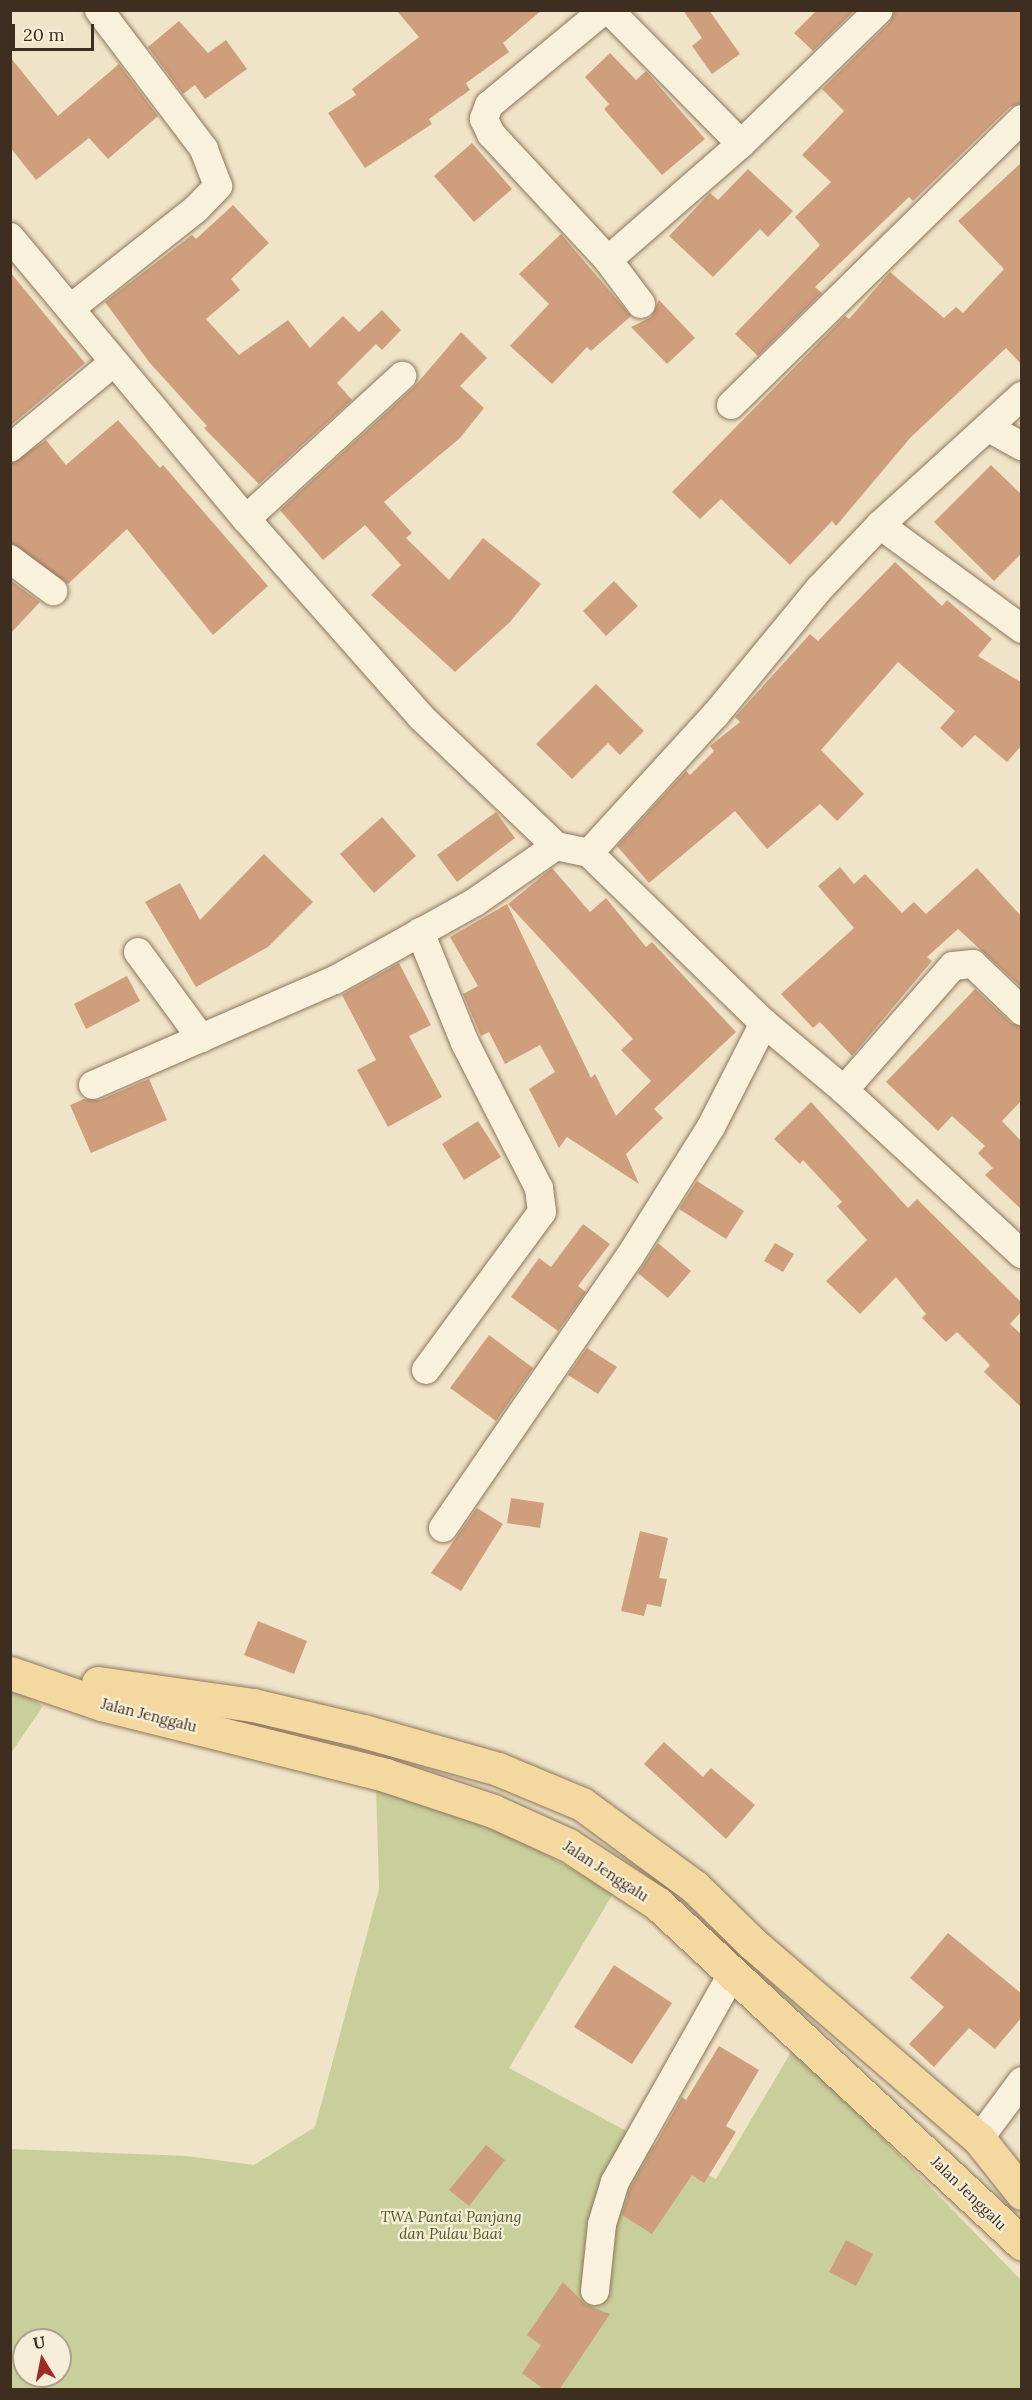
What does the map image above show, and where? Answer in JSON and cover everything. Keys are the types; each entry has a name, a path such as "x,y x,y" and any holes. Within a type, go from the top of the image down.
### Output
{"main road":[{"name":"Jalan Jenggalu","path":"16,1667 101,1704 385,1775 493,1811 568,1845 658,1904 1022,2244"},
{"name":"Jalan Jenggalu","path":"16,1667 87,1682 253,1705 363,1731 498,1769 582,1804 695,1887 752,1943 980,2139 1022,2193"}],"street":[{"path":"71,308 196,209 218,186 204,149 99,10"},
{"path":"641,304 608,260 491,134 484,119 489,105 606,10 741,144"},
{"path":"608,260 741,144 879,10"},
{"path":"731,405 1022,119"},
{"path":"10,237 246,519 421,717 556,846 589,853 764,1023 844,1090 1020,1251"},
{"path":"10,448 114,362"},
{"path":"246,519 402,376"},
{"path":"589,853 880,525 1022,396"},
{"path":"989,428 1022,446"},
{"path":"880,525 1022,629"},
{"path":"10,559 53,591"},
{"path":"93,1085 335,980 475,902 556,846"},
{"path":"420,932 465,1043 539,1188 542,1212 426,1370"},
{"path":"138,952 201,1038"},
{"path":"844,1090 953,966 972,964 1022,1011"},
{"path":"443,1528 630,1256 711,1127 764,1023"},
{"path":"595,2290 602,2223 615,2182 733,1973"},
{"path":"980,2139 1022,2081"}],"green space":[{"path":"11,1688 43,1706 11,1753"},
{"name":"TWA Pantai Panjang dan Pulau Baai","path":"376,1786 496,1828 614,1892 509,2068 716,2179 794,2047 1021,2280 1021,2389 11,2389 10,2149 187,2156 254,2165 315,2127 379,1889"}],"building":[{"path":"396,10 542,10 503,43 509,52 466,83 470,90 429,119 432,124 365,168 328,113 356,95 352,89 419,37"},
{"path":"683,10 709,10 740,54 712,74 692,46 702,38"},
{"path":"817,10 855,10 813,51 794,33"},
{"path":"895,10 1022,10 1022,103 1010,107 913,201 909,197 815,287 822,293 758,356 735,334 820,245 795,217 831,182 802,155 844,111 822,89 890,22"},
{"path":"179,21 208,53 226,40 247,69 205,99 195,85 183,94 148,47"},
{"path":"610,53 636,80 646,71 705,139 662,175 604,109 609,104 585,77"},
{"path":"10,57 58,116 119,64 158,116 108,159 89,138 36,180 10,147"},
{"path":"472,143 512,189 474,222 434,176"},
{"path":"1022,162 1022,365 1006,348 911,437 836,526 832,521 790,565 721,499 700,519 672,492 845,316 849,319 890,272 944,318 956,307 963,313 1004,269 958,221"},
{"path":"748,169 793,211 768,237 760,229 713,277 669,236 710,193 718,200"},
{"path":"233,205 269,243 231,279 240,290 206,319 239,355 288,320 310,348 343,316 359,332 382,310 401,330 382,350 376,344 337,383 352,400 259,484 204,428 207,426 149,362 105,302 192,235 196,239"},
{"path":"561,234 631,316 591,351 587,347 552,384 510,346 549,304 519,274"},
{"path":"10,272 85,363 10,426"},
{"path":"659,300 695,338 667,364 631,327 651,317"},
{"path":"461,332 487,358 460,386 484,408 460,438 384,502 412,533 406,538 449,580 483,538 541,584 510,622 455,672 371,595 401,565 365,525 323,560 280,510 413,388"},
{"path":"118,420 160,468 163,465 268,586 213,635 127,529 68,584 10,543 10,464 46,440 66,465"},
{"path":"991,465 1022,495 1022,553 994,581 934,522"},
{"path":"895,562 942,606 947,600 992,639 978,656 1022,683 1022,745 1007,762 975,735 962,748 940,728 955,711 898,662 821,750 864,794 837,821 820,804 767,849 735,811 649,883 617,846 686,771 690,775 714,751 710,746 740,722 735,717 810,634 818,641"},
{"path":"10,580 40,602 10,634"},
{"path":"614,581 638,606 606,636 583,611"},
{"path":"596,684 644,731 620,755 608,743 572,779 536,744"},
{"path":"496,812 515,838 457,882 437,855"},
{"path":"382,817 416,856 374,893 340,854"},
{"path":"264,854 313,902 268,947 196,987 145,902 180,883 200,920"},
{"path":"840,867 854,884 865,874 902,913 914,902 926,914 977,868 1022,917 1022,988 958,929 927,957 932,961 852,1056 820,1022 813,1028 781,994 854,928 818,886"},
{"path":"552,868 590,912 606,898 646,947 652,942 736,1032 654,1109 663,1118 626,1154 639,1184 567,1137 559,1148 529,1089 555,1072 540,1045 505,1064 489,1032 481,1036 463,994 478,986 450,937 507,904 591,1078 595,1074 616,1116 651,1081 621,1050 633,1039 508,904"},
{"path":"399,963 431,1025 409,1036 442,1097 388,1127 357,1070 376,1060 342,995"},
{"path":"127,976 140,1001 86,1029 74,1004"},
{"path":"975,989 1011,1023 1022,1027 1022,1100 1002,1121 1022,1142 1022,1210 985,1175 993,1168 978,1153 985,1146 952,1116 938,1131 886,1082"},
{"path":"149,1079 167,1120 91,1153 70,1105 84,1099 100,1100"},
{"path":"811,1102 908,1208 917,1199 1022,1303 1022,1311 1010,1324 1022,1335 1022,1408 984,1372 990,1365 957,1332 946,1342 922,1318 926,1314 896,1277 860,1314 826,1281 867,1240 837,1206 842,1202 803,1160 800,1164 774,1139"},
{"path":"478,1121 501,1157 464,1180 442,1144"},
{"path":"697,1181 744,1211 726,1239 679,1209"},
{"path":"583,1224 610,1244 578,1286 586,1292 558,1331 511,1297 539,1258 551,1267"},
{"path":"658,1243 691,1271 668,1298 638,1273"},
{"path":"775,1243 794,1254 783,1272 764,1261"},
{"path":"489,1335 533,1368 496,1421 450,1388"},
{"path":"587,1348 617,1367 598,1394 568,1375"},
{"path":"511,1498 544,1503 540,1528 507,1523"},
{"path":"477,1508 503,1524 461,1591 431,1573"},
{"path":"640,1531 668,1538 659,1578 667,1579 661,1607 647,1604 644,1616 621,1611"},
{"path":"258,1621 307,1641 294,1674 244,1655"},
{"path":"664,1742 703,1777 711,1768 755,1805 726,1839 644,1764"},
{"path":"948,1933 1022,1994 1022,2017 995,2049 969,2028 934,2067 909,2044 944,2007 910,1978"},
{"path":"614,1965 672,2003 632,2064 574,2027"},
{"path":"719,2046 759,2070 726,2126 736,2132 704,2183 692,2175 652,2234 622,2215 630,2189 682,2097 686,2100"},
{"path":"486,2145 505,2160 469,2206 449,2190"},
{"path":"846,2240 873,2254 856,2286 829,2272"},
{"path":"563,2282 586,2305 610,2314 559,2390 545,2390 522,2373 541,2345 527,2335"}]}
